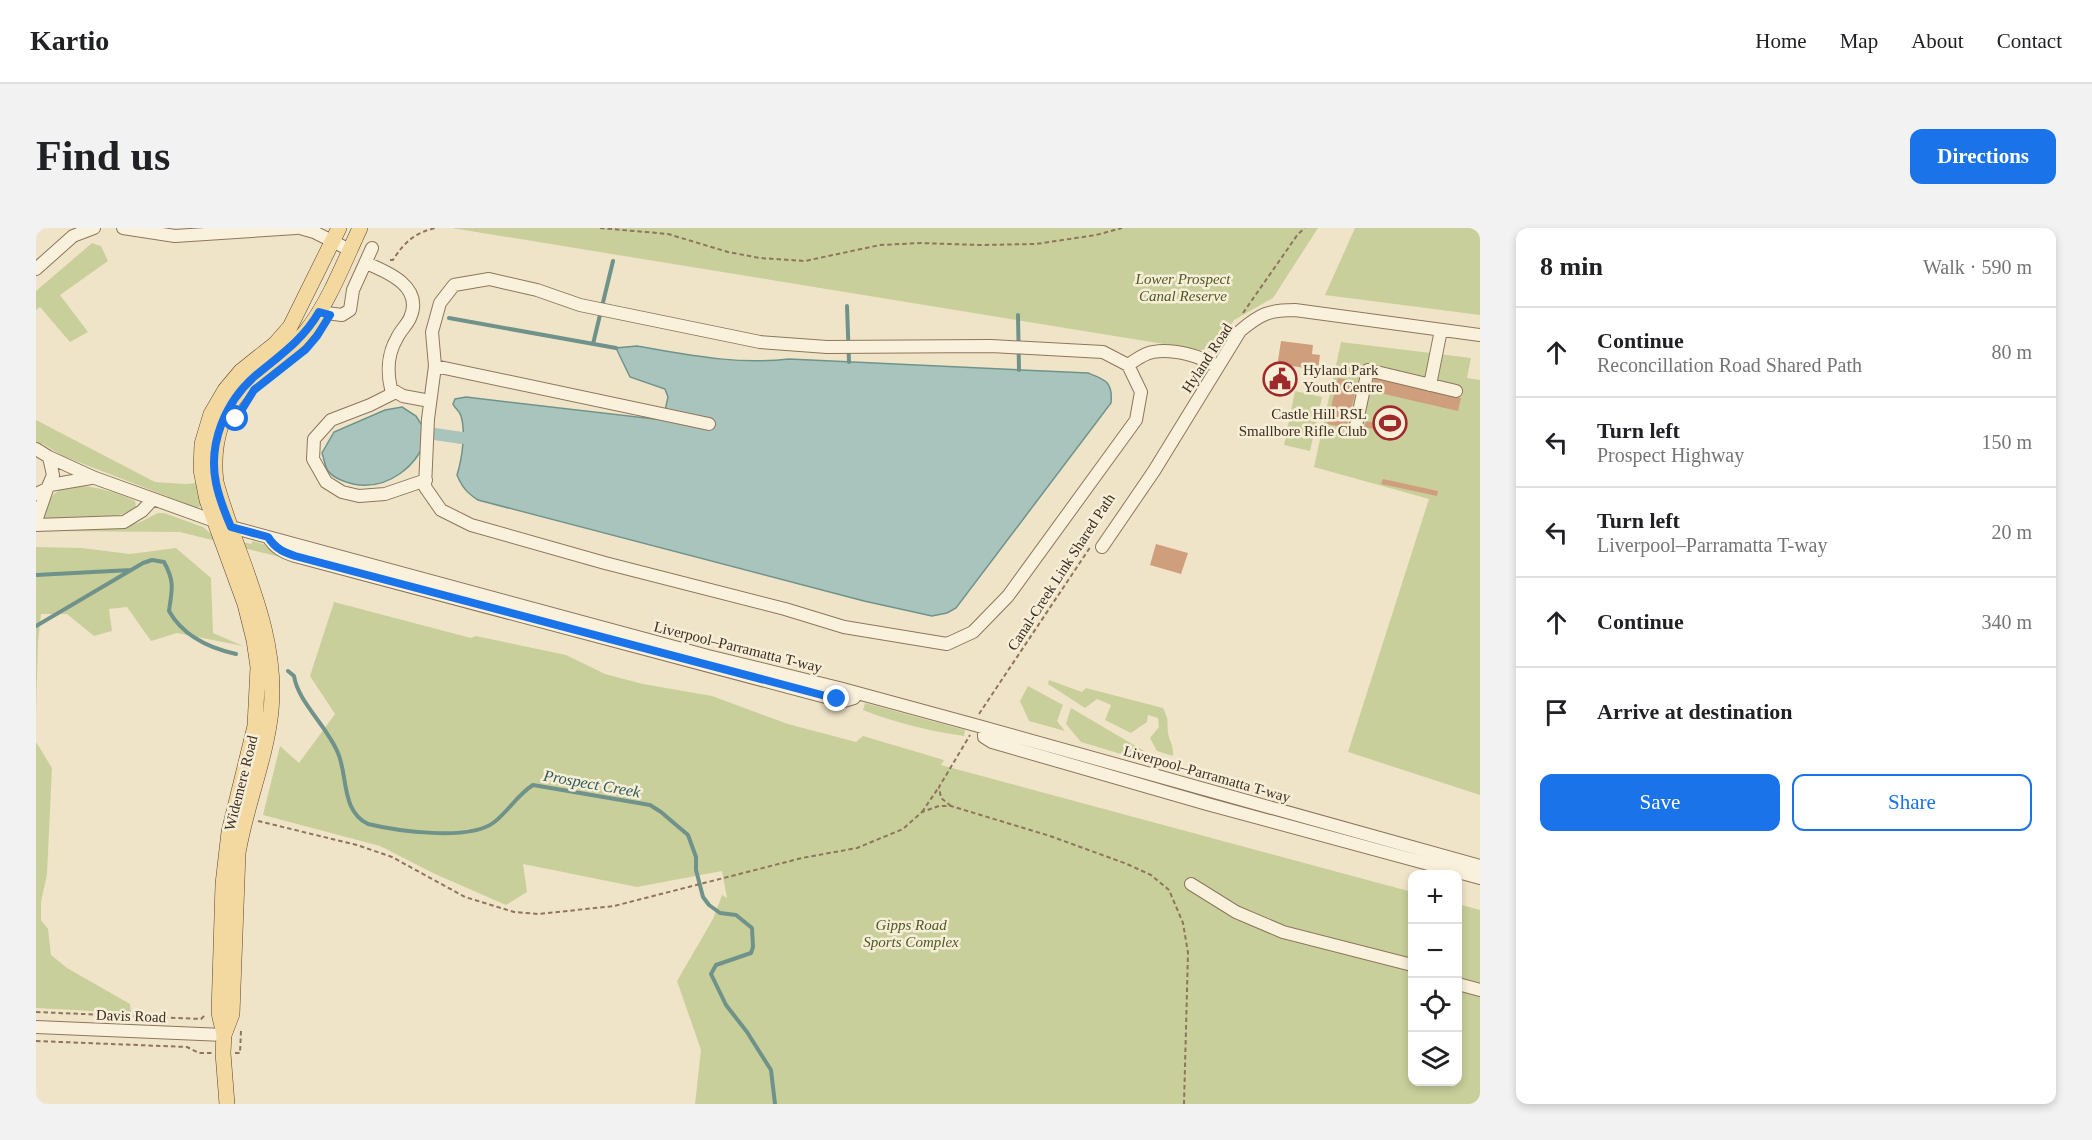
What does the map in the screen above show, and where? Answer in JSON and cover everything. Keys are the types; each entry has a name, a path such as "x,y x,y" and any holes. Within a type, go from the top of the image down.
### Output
{"main road":[{"path":"225,531 215,473 216,440 221,423 234,398 243,388 295,344 308,329 319,312 360,228"},
{"path":"225,531 207,500 201,470 204,436 211,414 220,396 235,377 275,344 290,327 336,235"},
{"name":"Widemere Road","path":"225,531 240,572 245,604 271,659 272,689 262,728 238,853 232,1014 224,1035 223,1053 227,1104"}],"street":[{"path":"36,269 73,236 94,228"},
{"path":"123,228 175,236 298,228 336,235 350,250"},
{"path":"319,312 342,315 350,310 353,290 372,248"},
{"path":"366,263 402,281 410,296 412,307 410,318 391,350 388,376 391,389 402,396 430,401"},
{"path":"489,279 537,290 580,305 760,342 827,347 991,346 1103,352 1128,365 1141,392 1136,420 1008,596 973,632 947,644 844,627 471,525 441,510 425,487 430,401 435,366 432,332 440,303 454,285 489,279"},
{"name":"Hyland Road","path":"1099,542 1154,471 1240,331 1257,317 1274,310 1296,310 1480,335"},
{"path":"1430,385 1441,330"},
{"path":"1128,365 1152,352 1166,351 1189,355 1217,367"},
{"path":"435,366 708,424"},
{"path":"1355,430 1368,370 1456,391"},
{"path":"396,392 331,420 314,439 313,459 326,482 342,492 359,496 385,494 426,480"},
{"name":"Liverpool–Parramatta T-way","path":"36,449 95,478 153,499 225,531 268,537 708,656 980,723 1480,866"},
{"path":"36,520 43,493 53,475 49,457"},
{"name":"Liverpool–Parramatta T-way","path":"43,493 82,478 95,478"},
{"path":"36,525 124,522 142,511 153,499"},
{"path":"980,723 984,737 992,742 1207,804 1480,878"},
{"path":"1191,884 1236,912 1283,932 1408,964"},
{"path":"1462,985 1480,990"},
{"name":"Davis Road","path":"36,1027 224,1035"}],"path":[{"path":"384,257 393,260 400,249 419,232 436,228"},
{"path":"600,228 668,234 728,252 760,258 805,261 880,245 1036,244 1096,235 1122,228"},
{"path":"1242,316 1244,309 1298,234 1305,228"},
{"name":"Canal-Creek Link Shared Path","path":"980,723 1099,542"},
{"path":"254,820 357,845 392,857 465,897 514,912 539,914 575,912 614,906 802,858 857,848 903,829 922,812 968,739"},
{"path":"939,787 941,798 951,806"},
{"path":"922,812 939,806 951,806 1050,836 1127,864 1151,875 1169,890 1183,922 1188,953 1184,1104"},
{"path":"36,1012 201,1019 209,1012"},
{"path":"240,1053 241,1024"},
{"path":"36,1041 188,1047 199,1053"}],"green space":[{"name":"Lower Prospect Canal Reserve","path":"452,228 1318,228 1273,298 1234,320 1213,352"},
{"path":"1355,228 1480,228 1480,315 1325,295"},
{"path":"92,243 101,246 108,261 60,295 88,332 70,342 40,307 36,310 36,291"},
{"path":"1341,342 1471,358 1467,378 1480,380 1480,795 1348,752 1429,499 1314,467"},
{"path":"1295,391 1322,397 1310,451 1284,445"},
{"path":"36,420 155,482 196,483 201,505 198,508 192,506 63,456 43,444 36,443"},
{"path":"81,486 122,495 135,501 136,507 126,513 101,519 36,519 36,507 48,507 52,496 60,490"},
{"path":"158,513 203,527 211,534 251,544 253,541 263,544 280,557 180,532 44,531 44,528 122,527 138,523"},
{"path":"36,547 82,548 130,554 176,548 211,578 213,633 243,646 177,633 151,641 127,607 109,609 112,631 94,636 67,614 41,614 36,712"},
{"name":"Gipps Road Sports Complex","path":"334,602 471,638 476,636 566,655 605,674 643,684 712,696 788,724 856,742 863,736 944,760 941,765 1408,891 1408,1086 1462,1086 1462,905 1480,910 1480,1104 695,1104 701,1050 677,981 713,919 722,895 727,898 722,871 637,887 523,864 527,892 506,905 435,874 380,846 263,815 280,746 299,763 335,714 310,676"},
{"path":"1049,680 1082,692 1086,688 1163,708 1167,718 1173,756 1157,751 1150,738 1159,727 1158,718 1148,715 1147,722 1131,733 1105,720 1111,705 1097,699 1085,708 1048,684"},
{"path":"1028,686 1063,705 1057,721 1065,731 1029,721 1020,701"},
{"path":"865,703 965,730 964,736 888,719 863,710"},
{"path":"1071,708 1156,758 1168,768 1081,742 1066,724"},
{"path":"36,742 52,768 47,874 41,902 41,920 48,929 51,955 67,968 130,1004 131,1013 36,1008"}],"water":[{"path":"637,346 732,360 789,359 1088,373 1107,383 1111,390 1111,403 956,608 947,613 932,616 864,601 478,500 465,489 457,475 462,454 463,430 460,414 453,404 455,399 466,397 663,420 668,397 665,389 630,377 616,348"},
{"path":"402,407 416,416 427,433 417,456 400,474 378,484 366,485 353,484 330,474 322,453 334,432 385,410"}],"building":[{"path":"1281,341 1313,345 1312,354 1320,355 1318,370 1285,365 1284,373 1274,372 1274,367 1277,367"},
{"path":"1338,378 1356,382 1346,428 1327,424"},
{"path":"1374,378 1461,398 1458,411 1371,391"},
{"path":"1366,421 1395,428 1393,433 1364,427"},
{"path":"1383,479 1438,491 1437,496 1381,484"},
{"path":"1156,544 1188,553 1181,574 1150,565"}],"waterway":[{"path":"593,344 613,261"},
{"path":"847,306 849,362"},
{"path":"1018,315 1019,370"},
{"path":"449,318 616,348"},
{"path":"428,433 462,438"},
{"name":"Prospect Creek","path":"36,626 143,563 152,560 164,562 170,575 172,586 169,611 175,620 198,640 236,654"},
{"name":"Prospect Creek","path":"36,575 131,570"},
{"name":"Prospect Creek","path":"288,671 294,676 301,695 338,753 353,811 368,824 432,833 467,832 493,823 533,785 650,805 688,835 696,857 696,870 703,897 720,913 736,915 752,928 751,953 716,965 711,974 726,1005 747,1032 771,1070 775,1104"}],"place":[{"name":"Hyland Park Youth Centre","path":"1280,379"},
{"name":"Castle Hill RSL Smallbore Rifle Club","path":"1390,423"}],"route":[{"path":"236,419 254,390 306,349 330,315 319,312 295,344 249,381 234,398 224,417 216,440 214,461 216,482 231,527 268,537 273,545 282,552 295,556 837,699"}]}
